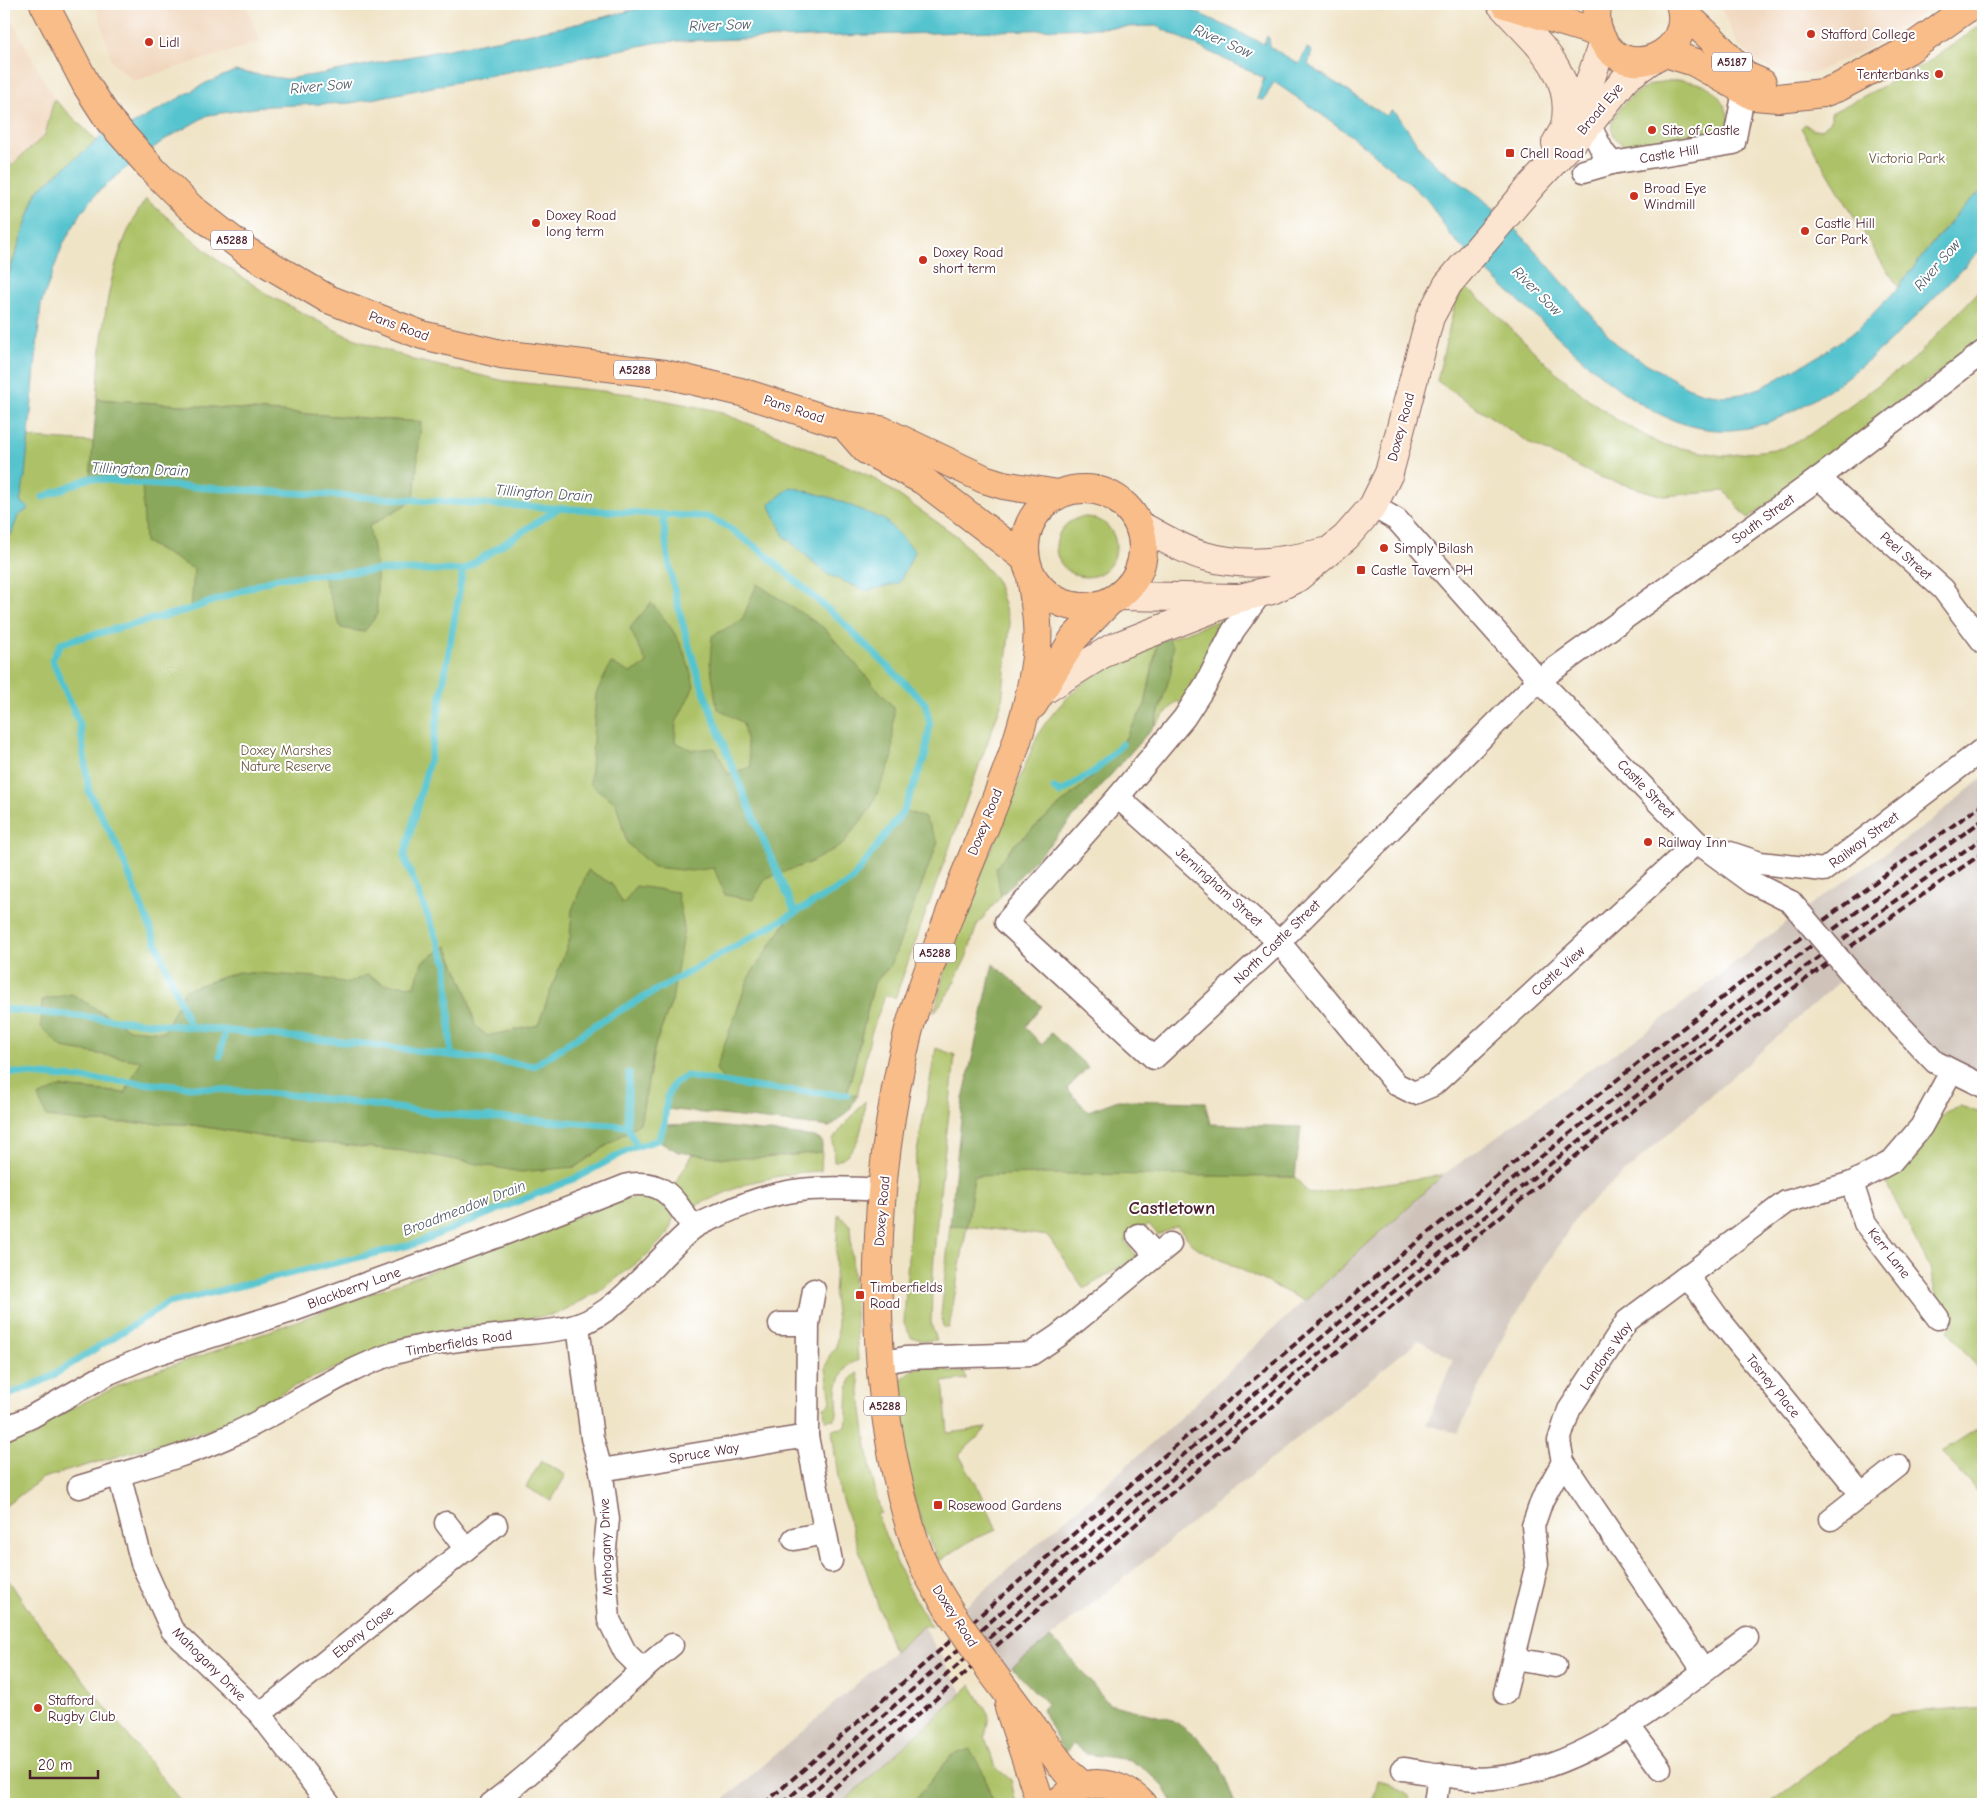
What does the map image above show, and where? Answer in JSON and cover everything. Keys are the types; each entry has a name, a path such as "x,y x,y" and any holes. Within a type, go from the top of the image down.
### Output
{"main road":[{"name":"Pans Road","path":"44,4 63,36 86,86 109,120 154,170 190,207 248,252 328,299 422,335 501,354 665,374 741,392 844,425 882,430 990,481 1058,494"},
{"name":"Pans Road","path":"58,4 63,36"},
{"path":"1505,4 1601,38"},
{"path":"1598,4 1596,22 1601,38 1611,52 1635,62 1658,56 1677,40 1682,24 1681,7"},
{"name":"A5187","path":"1658,56 1694,62 1754,96 1778,98 1823,93 1877,68 1908,50 1972,4"},
{"name":"A5187","path":"1681,7 1746,76 1794,96"},
{"path":"844,425 866,450 924,481 1028,567 1041,590 1055,601 1072,607 1090,608 1114,600"},
{"name":"A5288","path":"1028,567 1025,539 1031,521 1042,505 1058,494 1085,489 1104,492 1121,501 1131,512 1138,525 1143,544 1142,564 1134,582 1114,600"},
{"name":"Doxey Road","path":"1028,567 1038,621 1036,657 1022,726 1009,764 963,878 909,1030 897,1086 878,1242 880,1363 892,1460 908,1521 925,1569 949,1610 997,1680 1066,1771 1083,1786"},
{"name":"Doxey Road","path":"1022,726 1074,638 1114,600"},
{"name":"Doxey Road","path":"997,1680 1041,1804"},
{"path":"1057,1804 1071,1791 1083,1786 1100,1783 1118,1786 1134,1795 1142,1804"}],"street":[{"path":"1501,4 1543,51 1562,77 1577,126 1612,163"},
{"name":"Broad Eye","path":"1577,126 1601,38"},
{"name":"Broad Eye","path":"1507,215 1577,126 1626,78 1658,56"},
{"name":"Castle Hill","path":"1584,170 1612,163 1734,143 1744,91"},
{"name":"Doxey Road","path":"1114,600 1250,596 1297,578 1346,537 1374,506 1389,473 1430,317 1448,284 1507,215"},
{"name":"South Street","path":"1539,680 1819,478 1983,352"},
{"name":"Peel Street","path":"1819,478 1943,589 1983,642"},
{"name":"Castle Street","path":"1374,506 1397,520 1539,680 1697,842 1753,884 1791,902 1856,980 1935,1062 1951,1072 1983,1086"},
{"name":"Doxey Road","path":"1138,525 1203,556 1242,563 1277,563 1326,552"},
{"path":"1118,797 1184,718 1206,684 1250,596"},
{"path":"1041,692 1112,648 1250,596"},
{"name":"North Castle Street","path":"1118,797 1006,922 1154,1058 1279,942 1539,680"},
{"name":"Railway Street","path":"1697,842 1760,863 1824,870 1983,749"},
{"name":"Jerningham Street","path":"1118,797 1279,942 1396,1084 1414,1092"},
{"name":"Castle View","path":"1414,1092 1433,1085 1697,842"},
{"name":"Landons Way","path":"1703,1670 1563,1462 1559,1441 1569,1410 1627,1321 1786,1202 1852,1182 1890,1162 1921,1128 1951,1072"},
{"name":"Kerr Lane","path":"1852,1182 1865,1223 1938,1318"},
{"name":"Blackberry Lane","path":"4,1429 31,1417 109,1373 152,1355 300,1308 498,1236 628,1186 646,1183 660,1188 675,1201 693,1227"},
{"name":"Timberfields Road","path":"79,1487 169,1461 226,1438 272,1416 342,1375 395,1353 469,1339 578,1325 597,1316 647,1275 693,1227 748,1202 775,1193 829,1186 883,1190"},
{"path":"880,1363 905,1358 1031,1354 1058,1336 1163,1249 1138,1235"},
{"name":"Tosney Place","path":"1687,1275 1718,1318 1862,1494"},
{"path":"814,1290 808,1324 807,1436 831,1560"},
{"path":"780,1324 808,1324"},
{"name":"Mahogany Drive","path":"578,1325 592,1438 601,1470 608,1519 604,1558 609,1620 625,1652 642,1670"},
{"name":"Spruce Way","path":"601,1470 807,1436"},
{"path":"1505,1693 1537,1564 1532,1526 1542,1500 1563,1462"},
{"path":"1831,1519 1898,1466"},
{"name":"Mahogany Drive","path":"119,1474 142,1563 172,1630 260,1714 329,1804"},
{"path":"446,1523 466,1550"},
{"name":"Ebony Close","path":"260,1714 496,1526"},
{"path":"794,1539 826,1533"},
{"path":"1403,1769 1462,1778 1492,1778 1530,1773 1573,1758 1628,1725 1747,1638"},
{"path":"491,1804 524,1780 642,1670 672,1645"},
{"path":"1514,1659 1555,1666"},
{"path":"1628,1725 1660,1768"},
{"path":"1435,1804 1439,1774"}],"shaded area":[{"path":"96,4 246,4 260,42 134,81 112,62"},
{"name":"Stafford College","path":"1719,4 1938,4 1870,47 1815,73 1792,73 1770,69 1752,58 1738,44"},
{"path":"4,6 54,99 45,135 4,172"},
{"path":"1983,777 1983,1086 1951,1072 1856,967 1579,1213 1506,1331 1458,1433 1426,1425 1453,1360 1419,1340 1006,1673 965,1607 1163,1434 1271,1331 1443,1175 1590,1069 1643,1035 1785,923 1930,822"},
{"path":"923,1626 961,1690 961,1696 841,1804 719,1804"}],"green space":[{"name":"Victoria Park","path":"1983,24 1983,190 1960,212 1928,248 1899,287 1883,265 1801,128 1805,124 1813,130 1822,129 1831,121 1831,113 1922,66"},
{"path":"1682,80 1704,85 1720,98 1727,111 1728,124 1726,129 1717,134 1694,137 1658,148 1644,150 1635,150 1621,143 1614,135 1612,127 1613,119 1625,103 1652,84"},
{"path":"54,99 97,141 37,191 7,279 4,304 4,172 45,135"},
{"name":"Doxey Marshes Nature Reserve","path":"146,199 218,261 270,296 345,335 414,360 505,381 631,394 714,410 780,436 874,478 957,536 996,579 1010,624 1002,702 895,998 885,995 871,1034 857,1096 847,1095 874,983 891,965 904,810 850,882 791,915 749,977 716,1069 726,1082 686,1076 667,1097 664,1125 658,1140 632,1148 578,1177 414,1244 168,1303 47,1379 4,1397 4,436 93,442 414,500 420,422 97,399 108,295 122,245","holes":["672,1001 655,1045 640,1123 575,1167 272,1138 187,1124 86,1122 60,1087 126,1093 603,1020"]},
{"path":"1465,287 1486,304 1548,365 1583,395 1617,420 1660,444 1724,456 1782,448 1809,435 1914,359 1983,287 1983,338 1748,519 1725,491 1663,496 1599,477 1531,444 1437,381 1455,303"},
{"path":"97,399 421,422 414,500 369,526 377,570 377,615 364,632 341,628 322,574 277,578 191,609 194,569 145,542 142,484 90,478"},
{"path":"1086,517 1103,522 1111,530 1116,547 1111,564 1103,572 1086,577 1069,572 1061,564 1056,547 1061,530 1069,522"},
{"path":"757,584 824,628 894,708 892,759 870,809 842,845 809,863 766,878 753,900 725,895 714,868 691,871 653,867 627,843 616,803 590,784 596,694 611,663 630,673 647,664 630,628 651,603 679,641 694,686 676,723 675,742 692,750 715,748 728,774 751,767 743,723 717,708 710,662 712,636 742,620"},
{"path":"1230,618 1183,704 1177,701 1154,726 1163,701 1168,639"},
{"path":"1168,639 1173,646 1171,673 1154,726 1049,845 1001,896 996,868 1013,846 1089,780 1122,744 1145,705 1158,641"},
{"path":"1158,641 1145,705 1122,744 1089,780 1013,846 997,868 1001,896 977,925 966,958 949,992 934,1013 949,953 1037,736 1043,726 1060,705 1091,676 1118,659"},
{"path":"904,810 925,818 938,842 891,965 874,983 847,1094 857,1096 849,1111 830,1127 666,1109 668,1095 678,1081 694,1077 725,1082 716,1069 749,977 791,915 850,882"},
{"path":"588,870 612,884 623,904 636,886 677,892 684,928 672,1001 655,1045 640,1123 575,1167 521,1172 414,1152 272,1138 187,1124 86,1122 47,1117 38,1097 60,1087 125,1093 141,1061 62,1048 41,1027 42,1000 72,994 129,1029 164,1032 185,990 238,972 316,977 348,983 367,975 384,984 415,986 422,962 447,946 467,993 475,1025 487,1036 538,1025 570,938 572,910"},
{"path":"993,964 1042,1006 1025,1027 1042,1045 1051,1033 1088,1067 1067,1089 1088,1111 1118,1100 1205,1102 1210,1124 1301,1127 1295,1177 1094,1174 974,1176 967,1226 950,1225 963,1099"},
{"path":"936,1048 955,1055 934,1257 931,1324 937,1340 924,1341 911,1337 904,1323 912,1194 917,1152"},
{"path":"865,1101 861,1129 855,1146 843,1158 834,1162 833,1139"},
{"path":"1961,1106 1983,1114 1983,1374 1948,1330 1954,1323 1935,1292 1930,1268 1886,1183 1909,1161 1937,1121 1952,1109"},
{"path":"699,1124 815,1137 822,1141 822,1152 765,1158 724,1158 678,1152 658,1140 664,1125"},
{"path":"822,1152 821,1171 794,1173 748,1183 697,1205 682,1198 674,1185 693,1154 758,1156"},
{"path":"1043,1173 1295,1177 1309,1194 1443,1175 1305,1301 1195,1247 1177,1226 1158,1235 1149,1224 1125,1241 1137,1257 1084,1289 1048,1236 967,1226 949,1328 943,1327 941,1315 950,1225 967,1225 974,1176"},
{"path":"651,1194 666,1205 674,1216 668,1234 646,1256 600,1291 557,1314 405,1338 290,1388 225,1425 43,1478 4,1507 4,1441 137,1377 227,1347 616,1202"},
{"path":"838,1214 850,1225 858,1361 846,1368 838,1385 837,1415 835,1419 825,1420 824,1407 829,1405 831,1401 826,1368 829,1356 836,1348 838,1329 834,1297"},
{"path":"946,1364 947,1372 965,1372 966,1379 943,1382 948,1433 987,1428 959,1455 976,1484 997,1530 973,1539 939,1561 924,1529 912,1492 895,1396 902,1378 907,1373 920,1368"},
{"path":"858,1373 869,1461 881,1513 877,1514 901,1572 932,1626 923,1626 894,1652 840,1494 832,1430 846,1427 848,1388 853,1376"},
{"path":"1983,1425 1983,1497 1941,1452"},
{"path":"541,1461 566,1475 551,1501 526,1487"},
{"name":"Stafford Rugby Club","path":"4,1573 33,1617 183,1804 4,1804"},
{"path":"1050,1638 1061,1647 1109,1704 1173,1720 1199,1739 1220,1764 1235,1804 1174,1804 1164,1787 1150,1773 1130,1760 1086,1754 1073,1744 1065,1753 1042,1709 1047,1704 1012,1668"},
{"path":"971,1685 989,1716 985,1737 995,1767 1011,1780 1016,1804 993,1804 983,1772 952,1755 912,1804 841,1804"},
{"path":"1983,1706 1983,1804 1768,1804 1890,1714"},
{"path":"970,1749 983,1772 993,1804 912,1804 952,1755"},
{"path":"1377,1780 1390,1783 1409,1796 1411,1804 1372,1804"}],"water":[{"name":"River Sow","path":"657,4 1179,4 1264,44 1267,36 1270,47 1299,64 1307,48 1312,51 1308,65 1386,116 1391,111 1397,114 1423,152 1438,167 1482,198 1525,239 1620,348 1687,387 1703,393 1725,396 1742,394 1763,387 1820,355 1858,329 1899,287 1930,246 1967,203 1983,190 1983,247 1914,318 1866,362 1840,382 1783,416 1747,428 1713,430 1681,423 1651,410 1622,391 1568,346 1465,250 1446,229 1425,198 1408,182 1333,122 1274,82 1264,100 1257,99 1264,78 1156,26 659,42 351,103 268,106 208,115 164,140 121,172 98,192 83,210 63,244 41,304 25,476 20,502 28,507 28,509 18,516 11,535 4,538 4,304 7,279 37,191 102,136 100,129 133,124 206,83 235,71 286,79 320,74 568,26"},
{"path":"791,487 832,498 885,520 915,551 899,583 866,591 827,574 784,536 769,504"}],"waterway":[{"name":"Tillington Drain","path":"43,497 90,478 142,484 707,517 723,524 760,550 838,618 925,703 930,724 925,754"},
{"path":"451,1055 447,964 404,857 431,754 463,570 559,508"},
{"path":"663,515 669,565 695,667 733,768 795,913"},
{"path":"190,1027 117,845 89,792 80,725 52,660 61,643 191,609 277,578 377,570 463,570"},
{"name":"Tillington Drain","path":"1054,788 1060,793 1096,770 1122,744"},
{"path":"4,1009 364,1044 534,1066 603,1020 850,882 904,810 926,754"},
{"path":"220,1056 225,1030"},
{"path":"4,1072 301,1096 451,1115 627,1126 637,1146"},
{"path":"627,1126 629,1073"},
{"name":"Broadmeadow Drain","path":"4,1397 47,1379 168,1303 414,1244 578,1177 632,1148 658,1140 664,1125 667,1097 674,1083 686,1076 761,1088 847,1095"}],"railway":[{"path":"764,1804 1211,1416 1513,1163 1667,1040 1824,920 1983,804"},
{"path":"782,1804 1222,1422 1520,1174 1672,1053 1826,935 1983,820"},
{"path":"799,1804 1157,1492 1399,1287 1646,1088 1772,992 1983,838"},
{"path":"816,1804 1242,1433 1531,1192 1679,1075 1829,962 1983,853"}],"place":[{"name":"Stafford College","path":"1811,34"},
{"name":"Lidl","path":"149,42"},
{"name":"Tenterbanks","path":"1939,74"},
{"name":"Site of Castle","path":"1652,130"},
{"name":"Chell Road","path":"1510,153"},
{"name":"Broad Eye Windmill","path":"1634,196"},
{"name":"Doxey Road long term","path":"536,223"},
{"name":"Castle Hill Car Park","path":"1805,231"},
{"name":"Doxey Road short term","path":"923,260"},
{"name":"Simply Bilash","path":"1384,548"},
{"name":"Castle Tavern PH","path":"1361,570"},
{"name":"Railway Inn","path":"1648,842"},
{"name":"Timberfields Road","path":"860,1295"},
{"name":"Rosewood Gardens","path":"938,1505"},
{"name":"Stafford Rugby Club","path":"38,1708"}],"district":[{"name":"Castletown","path":"1172,1208"}]}
